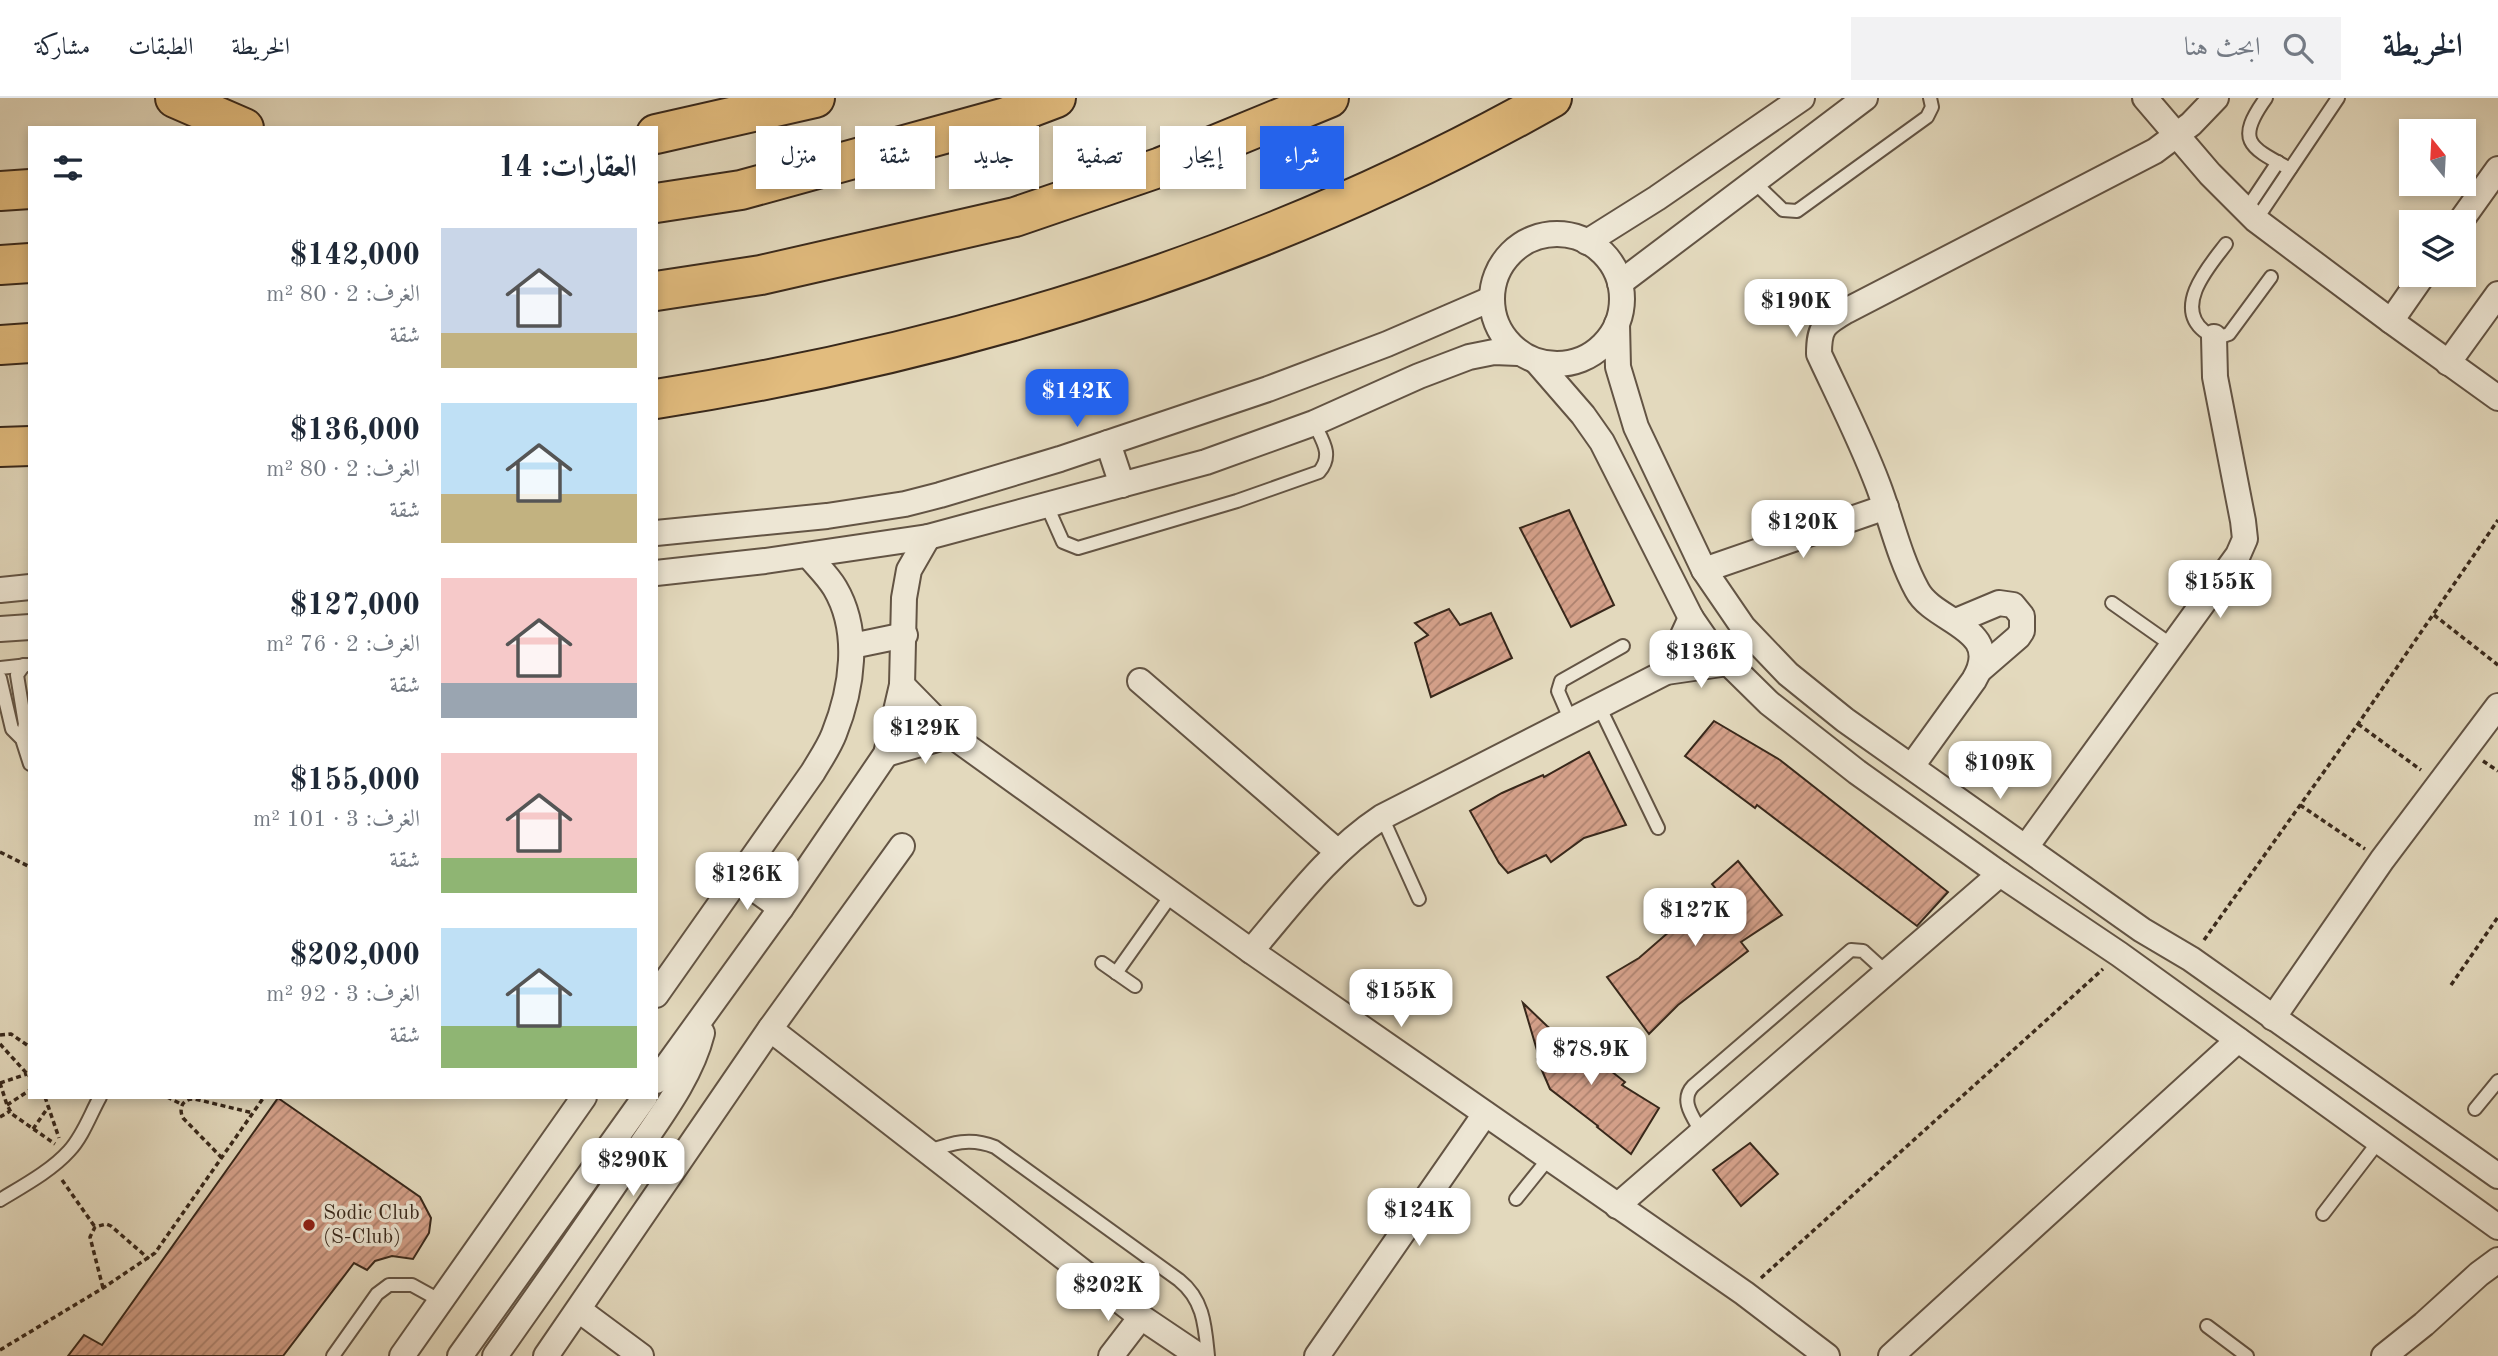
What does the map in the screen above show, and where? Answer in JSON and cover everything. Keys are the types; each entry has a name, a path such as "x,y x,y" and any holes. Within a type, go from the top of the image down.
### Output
{"main road":[{"path":"175,98 239,126"},
{"path":"658,134 815,98"},
{"path":"658,203 741,190 1006,117 1056,98"},
{"path":"658,291 761,275 1015,217 1161,167 1329,98"},
{"path":"658,399 813,372 981,331 1145,280 1225,251 1383,184 1552,98"},
{"path":"0,191 28,189"},
{"path":"0,265 28,263"},
{"path":"0,345 28,343"},
{"path":"0,447 28,446"}],"street":[{"path":"1587,242 1668,191 1802,98"},
{"path":"1620,283 1865,98"},
{"path":"2145,98 2176,136 2251,215 2498,398"},
{"path":"1981,669 1982,656 1969,630 1934,609 1919,594 1907,571 1886,507 1819,354 1819,336 1826,323 2155,151 2176,136 2216,98"},
{"path":"2469,210 2498,169"},
{"path":"2384,1356 2489,1267 2495,1219 2379,1141 2119,954 2000,874 1857,772 1769,703 1728,663 1709,644 1691,618 1602,442 1583,415 1528,357 1507,342 1498,329 1491,299 1499,268 1513,250 1533,238 1556,234 1587,242 1602,252 1613,266 1620,283 1622,304 1617,324 1618,367 1636,427 1704,570 1743,627 1788,674 1845,720 2142,930 2191,959 2498,1176"},
{"path":"2391,321 2415,287"},
{"path":"2448,363 2498,294"},
{"path":"658,533 827,516 905,504 1060,459 1280,385 1387,344 1491,299"},
{"path":"658,573 928,537 1206,462 1314,423 1419,376 1469,358 1494,352 1556,365 1575,362 1593,354 1607,341 1617,324"},
{"path":"2026,847 2238,555 2245,539 2215,377 2214,337"},
{"path":"1108,443 1122,485"},
{"path":"1615,471 1629,454 1649,453"},
{"path":"1704,570 1886,507"},
{"path":"658,1078 781,908 886,754 902,685 904,598 909,570 928,537"},
{"path":"658,992 813,772 834,736 847,692 852,646 848,616 835,587 808,555"},
{"path":"0,590 28,587"},
{"path":"1912,766 1981,669 2022,631 2022,616 2013,605 1999,603 1956,621"},
{"path":"1666,672 1691,618"},
{"path":"0,629 28,626"},
{"path":"852,646 905,635"},
{"path":"1251,951 1338,852 1382,817 1666,672 1728,663"},
{"path":"1140,681 1338,852"},
{"path":"902,685 951,735 1251,951 1744,1293 1827,1356"},
{"path":"2273,1018 2382,860 2498,706"},
{"path":"886,754 951,735"},
{"path":"546,1356 770,1030 902,846"},
{"path":"1617,1206 2000,874"},
{"path":"738,878 781,908"},
{"path":"2119,954 2142,930"},
{"path":"495,1356 666,1108 699,1043 707,1010"},
{"path":"770,1030 1141,1317 1199,1356"},
{"path":"1891,1356 2238,1040"},
{"path":"402,1356 583,1099"},
{"path":"460,1356 644,1099"},
{"path":"1317,1356 1485,1114"},
{"path":"600,1207 632,1230"},
{"path":"579,1310 641,1356"},
{"path":"1111,1356 1141,1317"}],"lane":[{"path":"1754,181 1783,210 1797,211 1927,117 1932,107 1930,98"},
{"path":"2266,98 2250,122 2249,136 2256,148 2290,169"},
{"path":"2251,215 2290,169 2338,98"},
{"path":"2251,215 2278,162"},
{"path":"2225,244 2197,285 2192,302 2200,328 2214,337 2222,337 2235,329 2272,277"},
{"path":"1047,506 1063,541 1078,548 1161,525 1319,472 1325,466 1327,449 1314,423"},
{"path":"2112,603 2173,646"},
{"path":"1571,721 1558,691 1561,681 1623,646"},
{"path":"0,668 27,665"},
{"path":"22,739 26,724 17,675 27,665"},
{"path":"0,678 12,729 22,739 28,758"},
{"path":"1600,706 1658,828"},
{"path":"1382,817 1419,899"},
{"path":"1115,973 1172,894"},
{"path":"1702,1133 1688,1108 1687,1096 1693,1086 1713,1068 1851,950 1863,951 1886,972"},
{"path":"1102,963 1135,986"},
{"path":"2475,1109 2498,1081"},
{"path":"0,1199 53,1166 77,1141 99,1099"},
{"path":"928,1152 968,1140 995,1147 1179,1280 1189,1288 1201,1308 1208,1356"},
{"path":"2323,1214 2379,1141"},
{"path":"1516,1199 1549,1158"},
{"path":"333,1356 377,1294 389,1285 412,1285 441,1301"},
{"path":"2207,1326 2248,1356"}],"path":[{"path":"2191,959 2497,522"},
{"path":"2433,614 2498,665"},
{"path":"2358,724 2440,784"},
{"path":"2300,805 2382,860"},
{"path":"0,852 28,866"},
{"path":"2452,985 2498,917"},
{"path":"1744,1293 2119,954"},
{"path":"0,1035 11,1034 28,1046"},
{"path":"0,1044 28,1076 0,1083 10,1111 62,1148 46,1099"},
{"path":"7,1105 28,1091"},
{"path":"171,1099 182,1105"},
{"path":"222,1158 183,1118 180,1109 182,1105 195,1099 253,1113"},
{"path":"0,1350 149,1259 163,1244 263,1099"},
{"path":"33,1129 49,1106"},
{"path":"0,1118 10,1111"},
{"path":"53,1166 95,1227"},
{"path":"103,1288 90,1237 95,1227 106,1224 111,1226 149,1259"}],"building":[{"path":"1569,510 1614,605 1571,627 1520,528"},
{"path":"1449,609 1460,625 1491,613 1512,658 1431,697 1415,643 1428,635 1415,623"},
{"path":"1714,721 1780,760 1948,892 1917,926 1757,805 1755,808 1685,756"},
{"path":"1589,752 1626,825 1584,838 1551,862 1546,855 1508,873 1499,863 1470,811 1502,793 1543,775 1544,777"},
{"path":"1738,861 1782,915 1741,942 1748,951 1678,1005 1649,1034 1607,977 1639,958 1678,924 1716,889 1712,884"},
{"path":"1523,1003 1547,1026 1625,1082 1622,1085 1659,1108 1631,1154 1550,1089 1537,1059 1539,1057"},
{"name":"Sodic Club (S-Club)","path":"277,1099 420,1197 431,1218 429,1233 413,1259 392,1256 375,1261 367,1270 354,1263 283,1356 68,1356 84,1335 102,1345"},
{"path":"1750,1143 1778,1174 1741,1206 1713,1170"}],"place":[{"name":"Sodic Club (S-Club)","path":"309,1225"}]}
